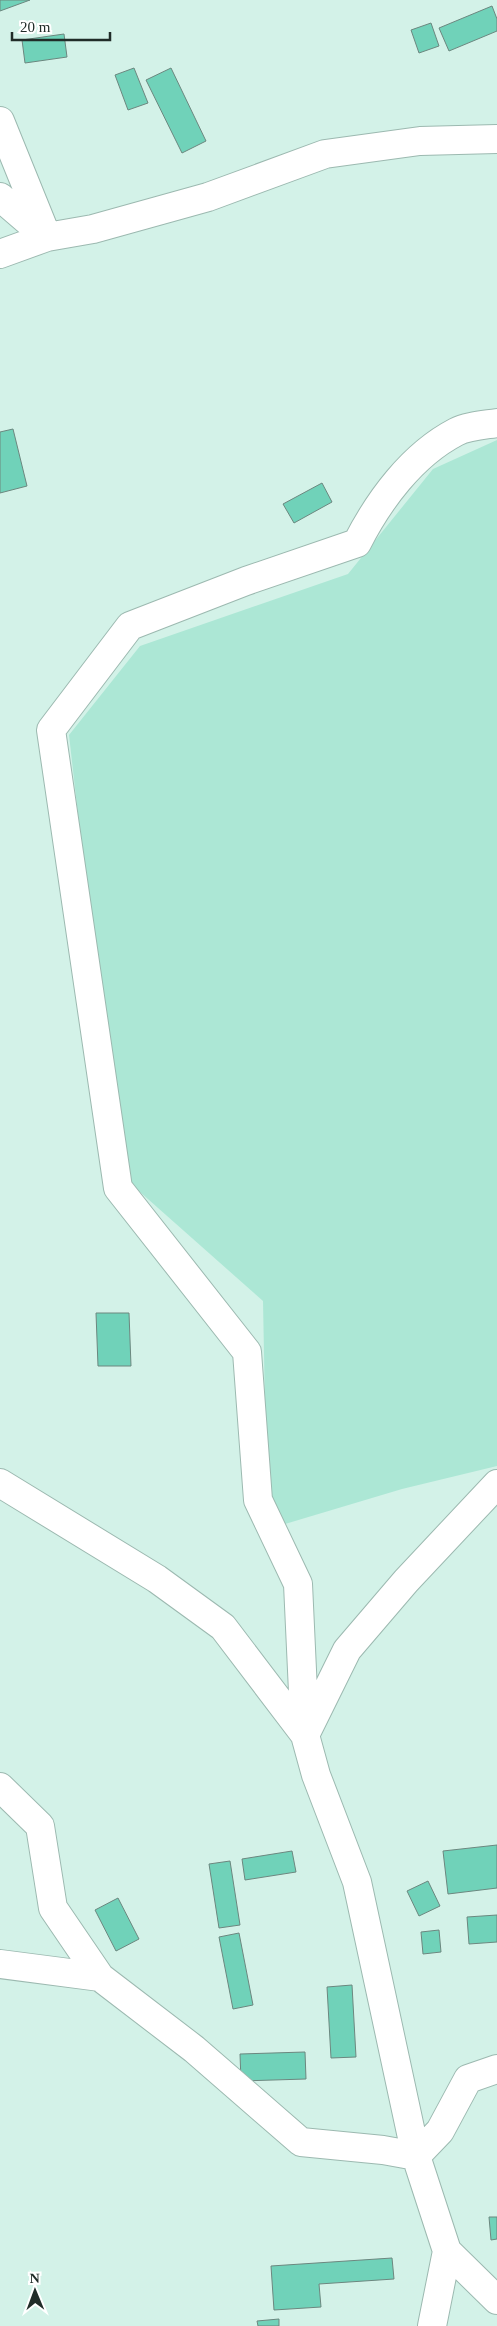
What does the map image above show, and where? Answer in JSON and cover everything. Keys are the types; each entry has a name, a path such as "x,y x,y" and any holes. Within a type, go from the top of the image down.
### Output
{"street":[{"path":"0,121 47,237"},
{"path":"0,254 47,237 93,229 208,197 325,154 420,141 497,139"},
{"path":"0,197 47,237"},
{"path":"497,423 457,431 422,455 372,512 356,543 246,581 130,626 51,730 118,1188 247,1352 258,1500 298,1584 305,1735 316,1775 358,1882 416,2156 447,2251 497,2300"},
{"path":"0,1483 157,1579 223,1627 305,1735"},
{"path":"305,1735 346,1650 406,1581 497,1484"},
{"path":"0,1787 40,1826 53,1908 100,1976 194,2049 301,2142 383,2150 416,2156"},
{"path":"0,1964 100,1976"},
{"path":"416,2156 440,2131 468,2079 497,2069"},
{"path":"432,2326 447,2251"}],"green space":[{"path":"497,440 497,1466 402,1489 275,1527 266,1460 263,1301 131,1184 97,982 69,735 140,646 348,574 433,469"}],"building":[{"path":"0,0 30,0 0,11"},
{"path":"492,6 497,19 497,31 449,51 439,28"},
{"path":"431,23 439,46 419,53 411,30"},
{"path":"64,34 67,57 25,63 22,40"},
{"path":"134,68 148,103 128,110 115,75"},
{"path":"171,68 206,141 182,153 146,80"},
{"path":"13,429 27,486 0,493 0,432"},
{"path":"322,483 332,502 294,523 283,504"},
{"path":"96,1313 129,1313 131,1366 98,1366"},
{"path":"497,1845 497,1888 448,1894 443,1851"},
{"path":"292,1851 296,1872 245,1880 242,1859"},
{"path":"230,1861 240,1925 219,1928 209,1864"},
{"path":"428,1881 440,1906 419,1916 407,1891"},
{"path":"118,1898 139,1939 116,1951 95,1910"},
{"path":"497,1915 497,1942 469,1944 467,1917"},
{"path":"439,1930 441,1952 423,1954 421,1932"},
{"path":"239,1933 253,2005 233,2009 219,1937"},
{"path":"352,1985 356,2057 331,2058 327,1987"},
{"path":"305,2052 306,2079 241,2081 240,2054"},
{"path":"489,2217 497,2217 497,2239 491,2240"},
{"path":"392,2258 394,2279 319,2284 321,2307 274,2310 271,2266"},
{"path":"279,2319 279,2326 258,2326 257,2321"}]}
